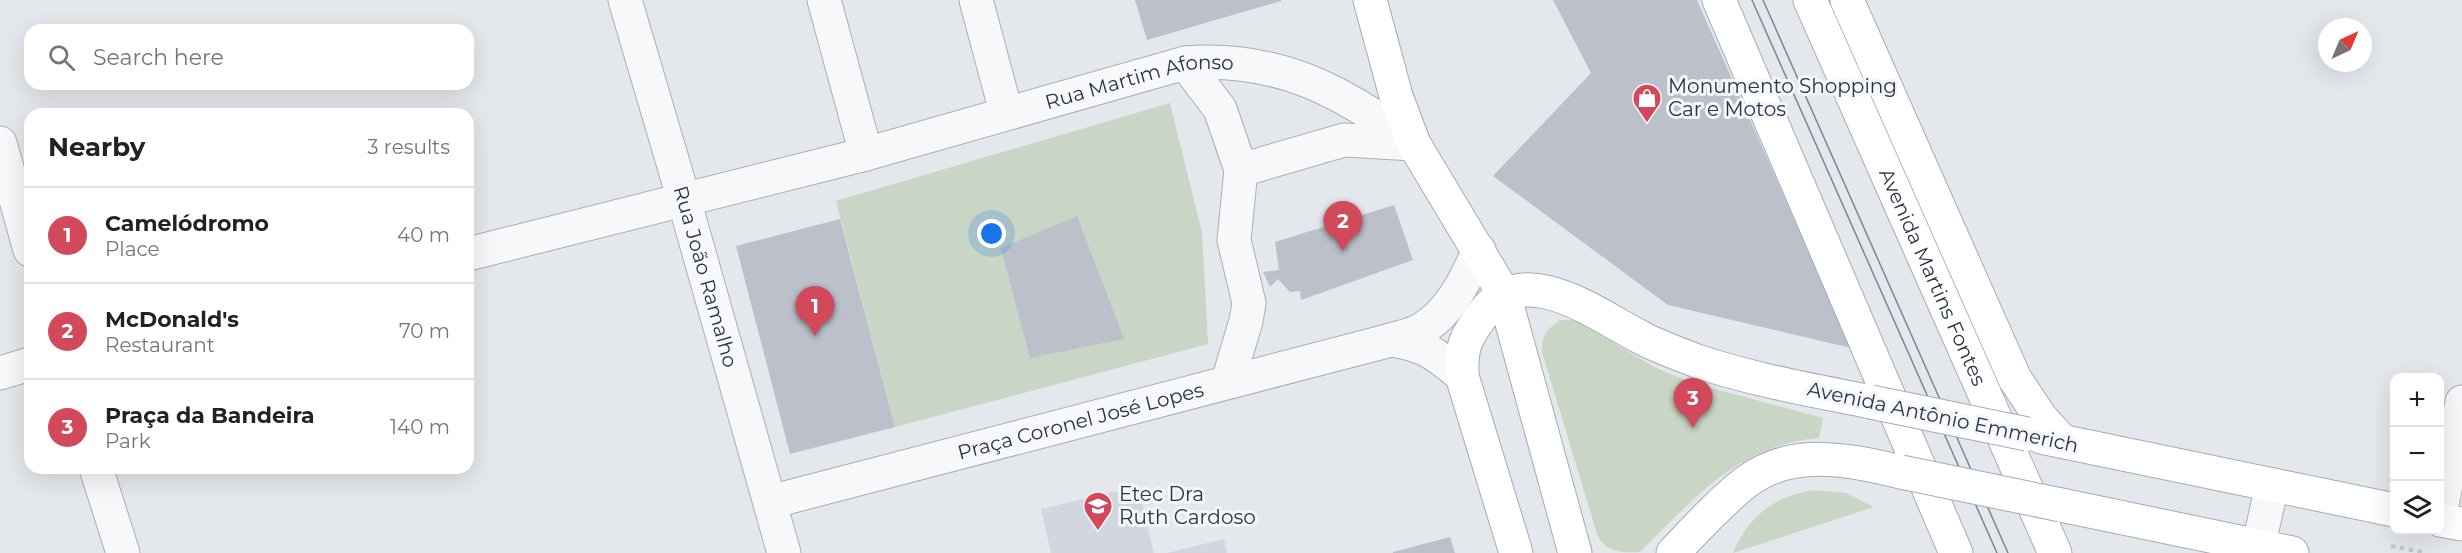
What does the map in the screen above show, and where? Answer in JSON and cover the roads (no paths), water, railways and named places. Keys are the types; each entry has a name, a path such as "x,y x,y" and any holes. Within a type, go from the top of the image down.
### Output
{"main road":[{"path":"1370,0 1396,96 1414,144"},
{"path":"1719,0 1956,553"},
{"name":"Avenida Martins Fontes","path":"1810,0 2055,553"},
{"name":"Avenida Martins Fontes","path":"1847,0 2015,379 2029,401 2062,441"},
{"name":"Rua Martim Afonso","path":"1414,144 1504,294 1575,553"},
{"name":"Avenida Antônio Emmerich","path":"1504,294 1538,290 1573,299 1643,338 1696,360 1751,377 2390,509"},
{"path":"1504,294 1488,307 1470,330 1461,352 1462,376 1516,553"},
{"path":"1672,553 1747,481 1776,466 1803,460 1830,459 2061,505 2257,549 2292,553"},
{"path":"2444,521 2462,524"}],"street":[{"name":"Rua João Ramalho","path":"625,0 784,553"},
{"path":"824,0 866,154"},
{"path":"976,0 1006,112"},
{"name":"Rua Martim Afonso","path":"474,252 866,154 1006,112 1185,63 1219,60 1279,70 1341,96 1379,118 1414,144"},
{"path":"1185,63 1220,109 1241,170 1234,240 1249,303 1228,381"},
{"path":"1241,170 1344,140 1414,144"},
{"path":"0,143 24,229"},
{"name":"Praça Coronel José Lopes","path":"770,502 1422,330 1447,308 1465,282 1479,250"},
{"name":"Praça Coronel José Lopes","path":"1391,340 1414,343 1429,350 1462,376"},
{"path":"0,373 24,366"},
{"path":"2444,490 2462,402"},
{"path":"98,474 123,553"},
{"path":"2257,549 2272,484"}],"tram line":[{"path":"1752,0 1997,553"},
{"path":"1763,0 2008,553"}],"place":[{"name":"Monumento Shopping Car e Motos","path":"1647,124"},
{"name":"McDonald's","path":"1343,251"},
{"name":"Camelódromo","path":"815,336"},
{"name":"Praça da Bandeira","path":"1693,428"},
{"name":"Etec Dra Ruth Cardoso","path":"1098,532"}]}
